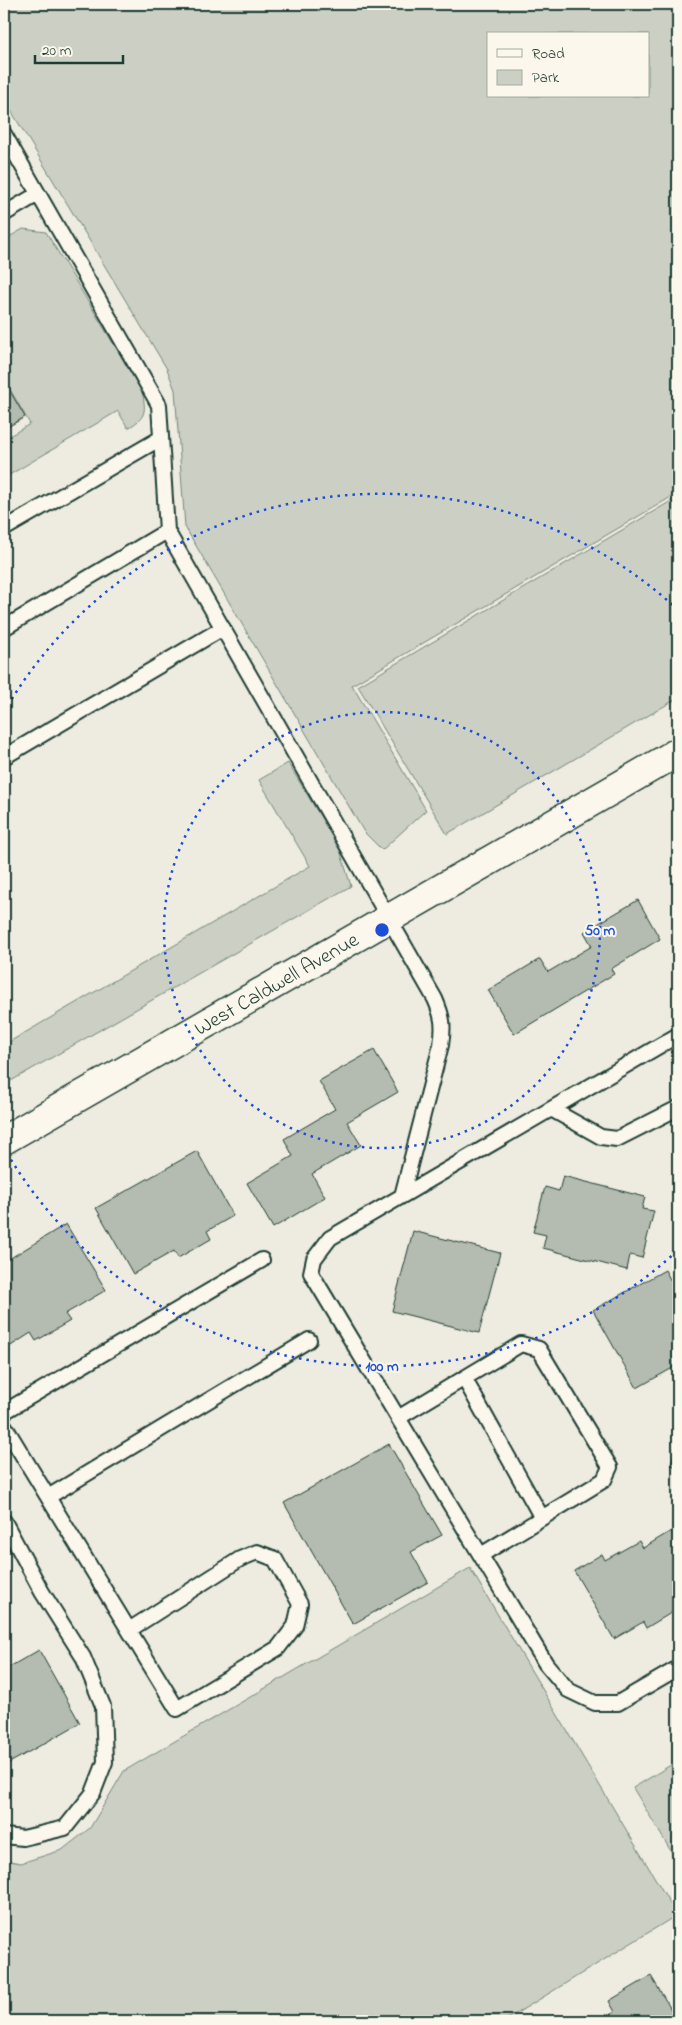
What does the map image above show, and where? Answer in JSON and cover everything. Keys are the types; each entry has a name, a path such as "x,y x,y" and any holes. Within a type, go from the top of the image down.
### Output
{"main road":[{"name":"West Caldwell Avenue","path":"4,1140 678,752"}],"lane":[{"path":"4,134 159,405 167,531 435,999 441,1013 444,1028 441,1045 402,1196"},
{"path":"4,214 38,194"},
{"path":"4,529 161,438"},
{"path":"4,628 167,531"},
{"path":"4,757 223,628"},
{"path":"678,1035 330,1238 314,1259 311,1273 546,1664 568,1690 595,1703 618,1703 678,1668"},
{"path":"551,1109 601,1137 617,1139 678,1108"},
{"path":"4,1412 262,1260"},
{"path":"48,1497 309,1340"},
{"path":"398,1418 521,1344 539,1348 610,1467 604,1480 481,1555"},
{"path":"464,1378 542,1518"},
{"path":"4,1425 177,1709 278,1648 295,1626 300,1604 275,1559 257,1552 240,1558 129,1630"},
{"path":"4,1521 42,1592 83,1657 103,1706 105,1762 93,1793 65,1828 23,1838 4,1836"}],"green space":[{"path":"4,4 677,4 678,493 352,685 426,810 382,850 364,832 185,527 175,390 167,369 4,99"},
{"path":"23,229 46,232 142,391 144,413 139,420 128,428 118,411 4,478 4,439 30,424 4,379 4,240"},
{"path":"678,497 678,698 447,834 358,686"},
{"path":"288,763 339,847 351,886 4,1085 4,1045 310,866 259,780"},
{"path":"470,1568 677,1915 504,2021 4,2021 4,1860 21,1863 62,1850 90,1828 124,1771"},
{"path":"674,1763 678,1770 678,1863 633,1788"}],"building":[{"path":"4,381 25,417 4,429"},
{"path":"638,900 660,939 611,969 614,974 514,1034 488,990 540,959 548,972 592,946 584,932"},
{"path":"374,1050 398,1092 347,1122 361,1145 312,1174 325,1197 273,1228 247,1183 293,1156 284,1139 335,1109 319,1081"},
{"path":"197,1151 233,1216 207,1231 211,1239 178,1258 174,1251 133,1274 96,1208"},
{"path":"563,1176 645,1197 642,1209 654,1211 642,1258 630,1255 627,1270 543,1248 546,1235 533,1232 545,1187 559,1191"},
{"path":"66,1224 106,1290 65,1314 70,1321 36,1341 31,1333 6,1349 4,1345 4,1262"},
{"path":"413,1231 500,1253 479,1333 392,1311"},
{"path":"665,1270 678,1294 678,1365 637,1388 593,1310"},
{"path":"678,1437 678,1467 671,1465"},
{"path":"389,1444 442,1535 411,1552 428,1582 353,1624 284,1503"},
{"path":"671,1531 678,1544 678,1613 676,1610 646,1628 643,1622 614,1639 574,1571 602,1554 605,1560 639,1541 643,1548"},
{"path":"39,1650 80,1723 4,1766 4,1670"},
{"path":"651,1976 678,2021 598,2021 615,2012 609,2001"}]}
